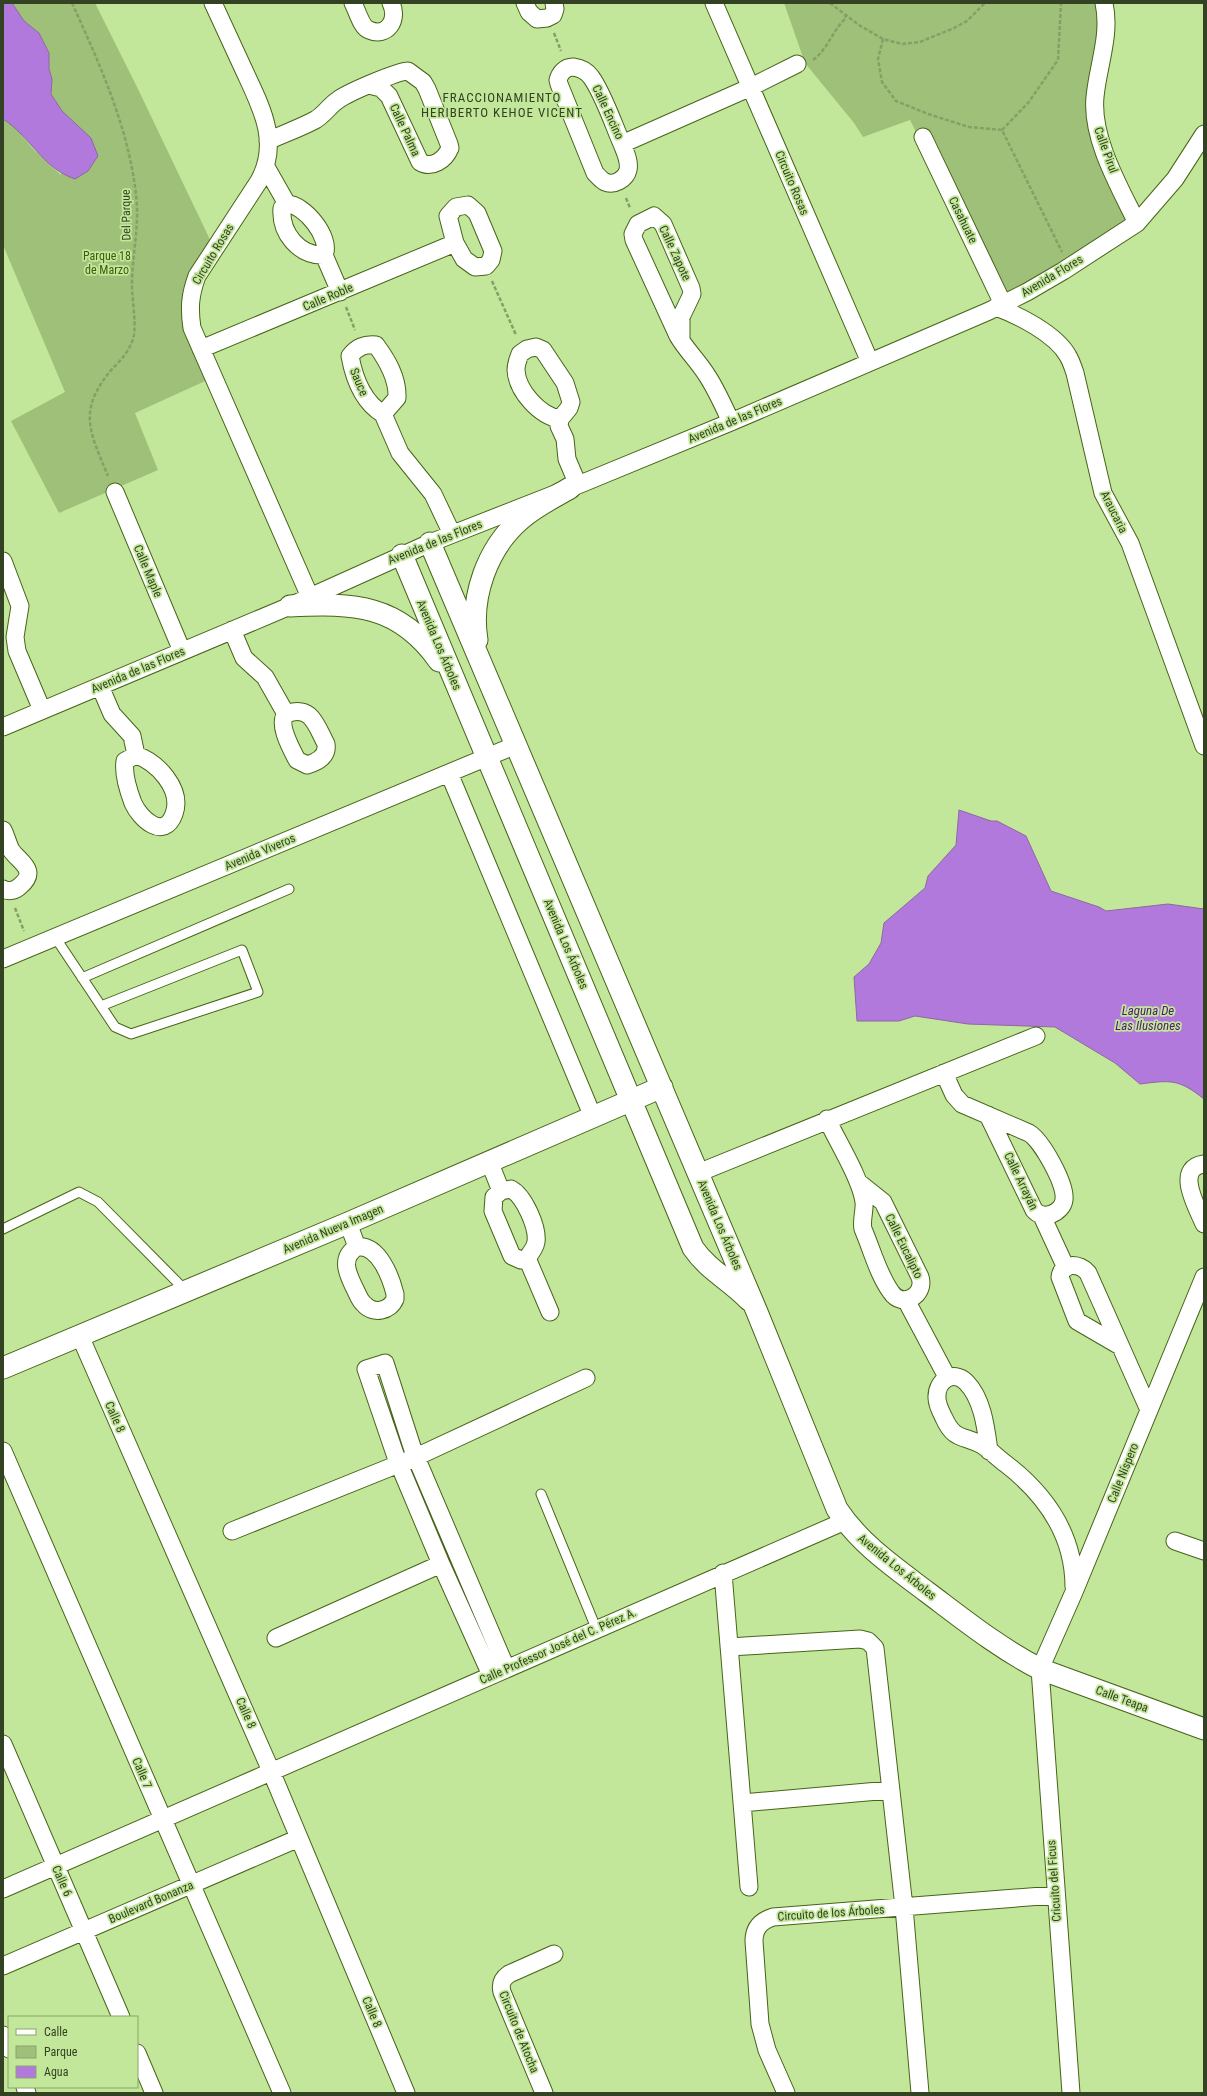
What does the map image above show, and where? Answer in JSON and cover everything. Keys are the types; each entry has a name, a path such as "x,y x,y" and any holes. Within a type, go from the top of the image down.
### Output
{"street":[{"name":"Circuito Rosas","path":"213,3 263,112 268,141 266,167 206,260 191,292 189,307 192,328 310,597"},
{"path":"353,3 368,30 380,32 390,26 394,20 395,11 391,3"},
{"path":"525,3 529,12 537,19 551,11"},
{"name":"Circuito Rosas","path":"714,3 870,362"},
{"name":"Calle Pirul","path":"1104,3 1107,18 1095,95 1095,121 1110,163 1137,223"},
{"name":"Calle Encino","path":"622,144 751,87 797,64"},
{"path":"569,67 563,71 559,77 559,84 595,173 605,182 612,183 618,181"},
{"name":"Calle Encino","path":"569,67 581,69 591,77 622,144 627,157 628,169 625,176 618,181"},
{"name":"Calle Palma","path":"268,141 317,119 337,100 369,85 404,71 423,82 449,144 450,148 444,158 432,165 426,166 420,162 389,96 381,88 369,85"},
{"name":"Casahuate","path":"923,137 1000,305"},
{"name":"Avenida Flores","path":"870,362 1027,292 1137,223 1175,179 1202,139"},
{"path":"266,167 287,204"},
{"path":"324,255 308,253 295,244 284,227 282,208 287,204 293,204 309,215 314,222 324,238 326,250 324,255 340,292"},
{"path":"468,205 477,213 493,251 491,260 486,266 474,267 464,259 455,243 448,216 456,207 468,205"},
{"name":"Calle Zapote","path":"638,224 654,216 663,224 691,288 692,294 681,317 681,340"},
{"path":"638,224 633,234 634,240 681,340 691,356 707,375 732,422"},
{"name":"Calle Roble","path":"201,349 455,243"},
{"name":"Araucaria","path":"1000,305 1029,322 1056,342 1067,354 1075,373 1103,493 1130,543 1204,746"},
{"path":"362,346 376,345 391,368 398,391 398,398 383,414"},
{"name":"Sauce","path":"362,346 350,356 353,372 367,401 383,414 400,453 433,494 452,534"},
{"path":"480,661 476,633 476,608 481,582 491,557 504,537 521,518 541,504 574,487 567,459 565,439 559,426 560,419 569,408 571,402 565,382 543,350 536,348 520,354 516,369 521,385 540,412 550,417 560,419"},
{"name":"Avenida de las Flores","path":"3,727 290,606 430,543 574,487 732,422 870,362"},
{"name":"Calle Maple","path":"115,492 182,651"},
{"name":"Avenida Los Árboles","path":"430,543 757,1312 833,1499 845,1520 866,1544 885,1560 1006,1649 1040,1669"},
{"name":"Avenida Los Árboles","path":"402,555 693,1248 702,1261 713,1272 740,1290 757,1312"},
{"path":"3,561 20,606 15,636 17,652 42,710"},
{"path":"290,606 327,604 353,606 379,612 391,618 413,633 434,653 465,705"},
{"path":"232,630 244,658 265,677 286,714"},
{"path":"100,686 112,714 132,736 136,755"},
{"name":"Avenida Viveros","path":"3,959 516,745"},
{"path":"449,773 593,1117"},
{"path":"3,830 7,852 25,864 28,872 22,885 17,889 5,890"},
{"path":"526,850 555,836"},
{"path":"698,1173 1036,1036"},
{"name":"Calle Arrayán","path":"944,1073 954,1095 962,1104 988,1115 1029,1133 1040,1143 1064,1194 1062,1206 1048,1216 1037,1214 1034,1210 988,1115"},
{"name":"Avenida Nueva Imagen","path":"3,1368 348,1223 662,1087"},
{"name":"Calle Eucalipto","path":"827,1120 858,1182 864,1202 862,1219 863,1229 892,1294 897,1298 906,1300 915,1296 920,1290 922,1282 883,1202 858,1182"},
{"path":"489,1161 501,1191"},
{"path":"1204,1164 1193,1167 1190,1170 1188,1180 1204,1224"},
{"path":"511,1189 520,1196 534,1227 535,1244 527,1258 521,1260 512,1256 493,1211 494,1197 501,1191 511,1189"},
{"path":"1042,1216 1066,1268"},
{"path":"348,1223 358,1247"},
{"path":"527,1258 550,1312"},
{"path":"1120,1346 1077,1321 1060,1277 1062,1270 1073,1265 1080,1266 1088,1273 1149,1410"},
{"name":"Calle Níspero","path":"1040,1669 1074,1592 1204,1276"},
{"path":"906,1300 947,1377"},
{"name":"Calle 8","path":"80,1336 271,1771 406,2093"},
{"path":"385,1363 416,1457 452,1543 499,1671 438,1557 399,1464 366,1370 385,1363"},
{"path":"989,1451 987,1426 970,1387 960,1377 947,1377 940,1386 937,1397 946,1422 961,1438 976,1443 989,1451 1025,1479 1039,1493 1051,1510 1063,1534 1071,1560 1074,1592"},
{"path":"232,1531 416,1457 586,1378"},
{"name":"Calle 7","path":"3,1452 161,1819 282,2093"},
{"name":"Calle Professor José del C. Pérez A.","path":"271,1771 845,1520"},
{"path":"1175,1541 1204,1551"},
{"path":"276,1638 438,1557 452,1543"},
{"path":"723,1573 749,1887"},
{"path":"729,1647 866,1639 873,1644 876,1651 904,1907 920,2093"},
{"name":"Calle Teapa","path":"1040,1669 1204,1729"},
{"name":"Cricuito del Ficus","path":"1040,1669 1055,1895 1071,2093"},
{"name":"Calle 6","path":"3,1744 121,2016"},
{"path":"3,1889 271,1771"},
{"path":"742,1803 890,1790"},
{"name":"Boulevard Bonanza","path":"3,1966 299,1838"},
{"name":"Circuito de los Árboles","path":"786,2093 767,2050 760,2024 754,1941 758,1926 762,1922 773,1917 1055,1895"},
{"name":"Circuito de Atocha","path":"544,2093 502,1992 501,1981 508,1974 554,1954"},
{"path":"3,2035 8,2047"},
{"path":"138,2056 154,2093"}],"lane":[{"path":"82,978 289,888"},
{"path":"55,938 115,1028 132,1034 258,992 242,950 101,1006"},
{"path":"3,1229 79,1192 98,1202 186,1291"},
{"path":"541,1494 596,1628"}],"path":[{"name":"Del Parque","path":"72,3 98,60 109,90 128,147 134,174 137,238 132,284 134,336 127,352 101,382 92,400 89,417 92,439 115,492"},
{"path":"830,3 859,25 883,38 902,44 920,42 934,38 967,21 985,3"},
{"path":"883,38 878,59 882,82 896,101 969,128 1002,130 1028,103 1058,60 1061,3"},
{"path":"551,11 569,67"},
{"path":"797,64 814,60 825,50 838,27 846,18 845,15"},
{"path":"1002,130 1069,267"},
{"path":"618,181 638,224"},
{"path":"486,266 524,352"},
{"path":"340,292 362,346"},
{"path":"5,890 31,948"}],"green space":[{"name":"Parque 18 de Marzo","path":"12,3 95,3 214,248 189,307 214,377 135,413 158,470 59,513 11,421 65,392 3,245 3,119 13,125 34,150 61,175 62,111 51,94 52,79 49,69 49,53 39,33 24,21"},
{"path":"784,3 1099,3 1102,17 1091,95 1131,223 1003,304 910,120 863,137 854,123 805,63"}],"water":[{"path":"3,3 12,3 24,21 39,33 49,53 49,69 52,79 51,94 62,111 91,138 98,156 88,171 75,179 64,174 45,160 21,134 3,119"},
{"name":"Laguna De Las Ilusiones","path":"959,810 991,821 997,821 1026,836 1051,891 1099,907 1106,911 1168,904 1204,909 1204,1099 1181,1084 1174,1082 1140,1084 1115,1063 1055,1027 968,1024 915,1016 899,1021 857,1021 854,977 869,964 881,943 884,923 925,888 928,876 956,845"}],"district":[{"name":"FRACCIONAMIENTO HERIBERTO KEHOE VICENT","path":"502,104"}]}
